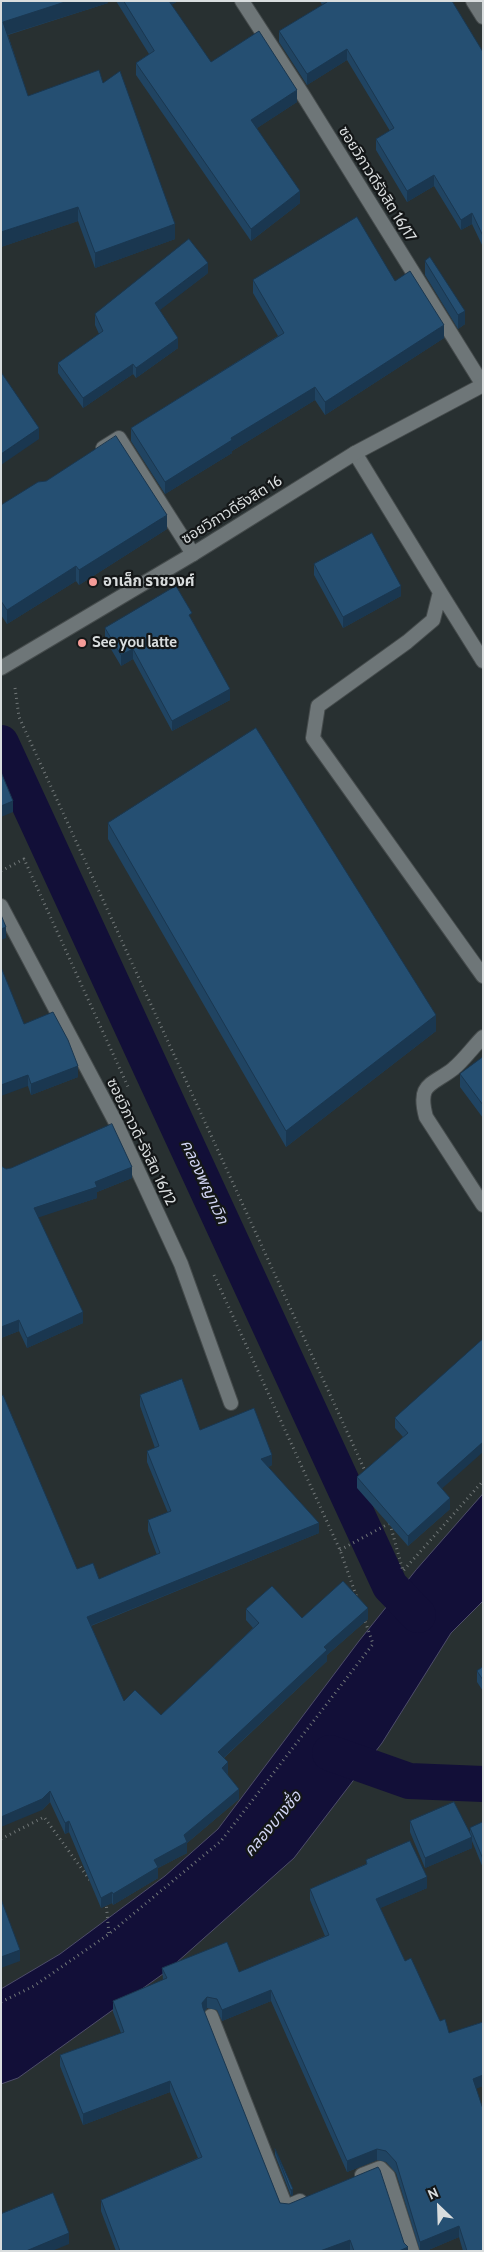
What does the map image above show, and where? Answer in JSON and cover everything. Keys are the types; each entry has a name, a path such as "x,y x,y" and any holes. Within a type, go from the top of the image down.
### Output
{"street":[{"name":"ซอยวิภาวดีรังสิต 16/17","path":"242,1 303,95 483,385"},
{"path":"473,1 483,17"},
{"name":"ซอยวิภาวดีรังสิต 16","path":"7,665 193,554 354,452 483,385"},
{"path":"88,458 123,435 193,554"},
{"path":"354,452 483,661"},
{"path":"440,592 433,620 407,642 318,706 313,738 483,976"},
{"name":"ซอยวิภาวดี-รังสิต 16/12","path":"1,906 181,1264 231,1403"},
{"path":"483,1037 454,1068 437,1078 425,1090 422,1100 426,1116 483,1205"},
{"path":"211,2016 286,2207 312,2196"},
{"path":"347,2181 380,2168 388,2176 412,2251"}],"path":[{"path":"7,665 18,718 369,1478"},
{"path":"1,871 24,859 131,1092"},
{"path":"213,1272 340,1550 360,1606"},
{"path":"340,1550 390,1523 403,1572 483,1481"},
{"path":"1,2002 34,1986 109,1934 221,1841 373,1644 363,1616"},
{"path":"1,1840 44,1817 94,1887"},
{"path":"100,1894 106,1902 109,1934"}],"water":[{"name":"คลองบางซื่อ","path":"483,1494 483,1601 451,1633 382,1743 294,1858 167,1971 18,2078 1,2084 1,1989 60,1954 165,1876 218,1829 359,1641 416,1570"}],"building":[{"path":"1,1 68,1 3,22 28,96 99,70 103,83 120,71 175,224 95,253 78,207 1,232"},
{"path":"124,1 169,1 211,62 259,31 297,90 251,120 300,191 251,229 136,63 154,51"},
{"path":"327,1 452,1 483,52 483,236 472,213 461,220 434,175 407,191 376,139 394,128 347,49 307,74 279,31"},
{"path":"357,217 395,281 410,271 444,325 325,402 315,387 231,438 232,440 165,482 131,428 284,333 253,280"},
{"path":"189,239 208,263 155,303 178,338 136,368 133,364 83,398 58,363 103,331 95,314"},
{"path":"430,257 465,311 458,315 425,261"},
{"path":"1,372 39,428 1,454"},
{"path":"116,436 167,515 79,570 76,566 7,610 1,601 1,505 38,482 46,481"},
{"path":"372,533 401,586 343,617 314,564"},
{"path":"176,586 192,613 189,615 230,689 172,721 133,649 121,655 105,628"},
{"path":"256,728 436,1015 286,1131 108,823"},
{"path":"1,772 13,801 1,806"},
{"path":"1,915 6,927 1,929"},
{"path":"1,967 24,1024 53,1012 68,1040 78,1066 31,1084 28,1075 1,1085"},
{"path":"483,1057 483,1105 460,1074"},
{"path":"112,1124 132,1167 95,1182 97,1187 34,1208 83,1312 27,1338 19,1320 1,1327 1,1166 6,1169 11,1168"},
{"path":"483,1339 483,1442 437,1483 450,1498 408,1536 357,1477 408,1433 395,1418"},
{"path":"182,1379 200,1430 254,1408 272,1455 261,1459 319,1523 87,1617 124,1701 135,1690 161,1715 259,1623 246,1609 272,1586 302,1618 343,1581 368,1608 324,1647 327,1650 218,1752 228,1762 222,1768 239,1789 184,1835 187,1842 154,1860 158,1867 113,1894 112,1892 101,1898 69,1821 65,1823 50,1791 42,1799 1,1817 1,1396 3,1395 77,1569 93,1563 99,1579 160,1553 148,1520 171,1511 147,1451 159,1446 140,1395"},
{"path":"483,1667 483,1680 477,1671"},
{"path":"454,1802 472,1837 425,1858 410,1821"},
{"path":"483,1822 483,1859 470,1828"},
{"path":"410,1841 427,1877 376,1899 405,1961 411,1958 440,2021 445,2019 449,2033 483,2022 483,2075 473,2079 483,2109 483,2251 467,2251 459,2226 420,2242 396,2162 386,2151 377,2149 347,2161 271,1990 222,2010 217,1999 207,1997 202,2003 280,2203 289,2204 378,2167 404,2243 408,2247 399,2251 354,2251 350,2240 320,2251 120,2251 101,2200 202,2157 170,2081 83,2114 60,2055 124,2032 113,2001 167,1978 162,1968 227,1942 239,1972 329,1935 310,1889 367,1864 366,1860"},
{"path":"1,1899 20,1950 1,1957"},
{"path":"275,2149 293,2189 291,2190"},
{"path":"53,2193 69,2233 26,2251 1,2251 1,2214"}],"waterway":[{"name":"คลองพญาเวิก","path":"1,743 390,1586 418,1615"},
{"path":"330,1753 409,1781 483,1784"}],"place":[{"name":"อาเล็ก ราชวงศ์","path":"93,582"},
{"name":"See you latte","path":"82,643"}]}
